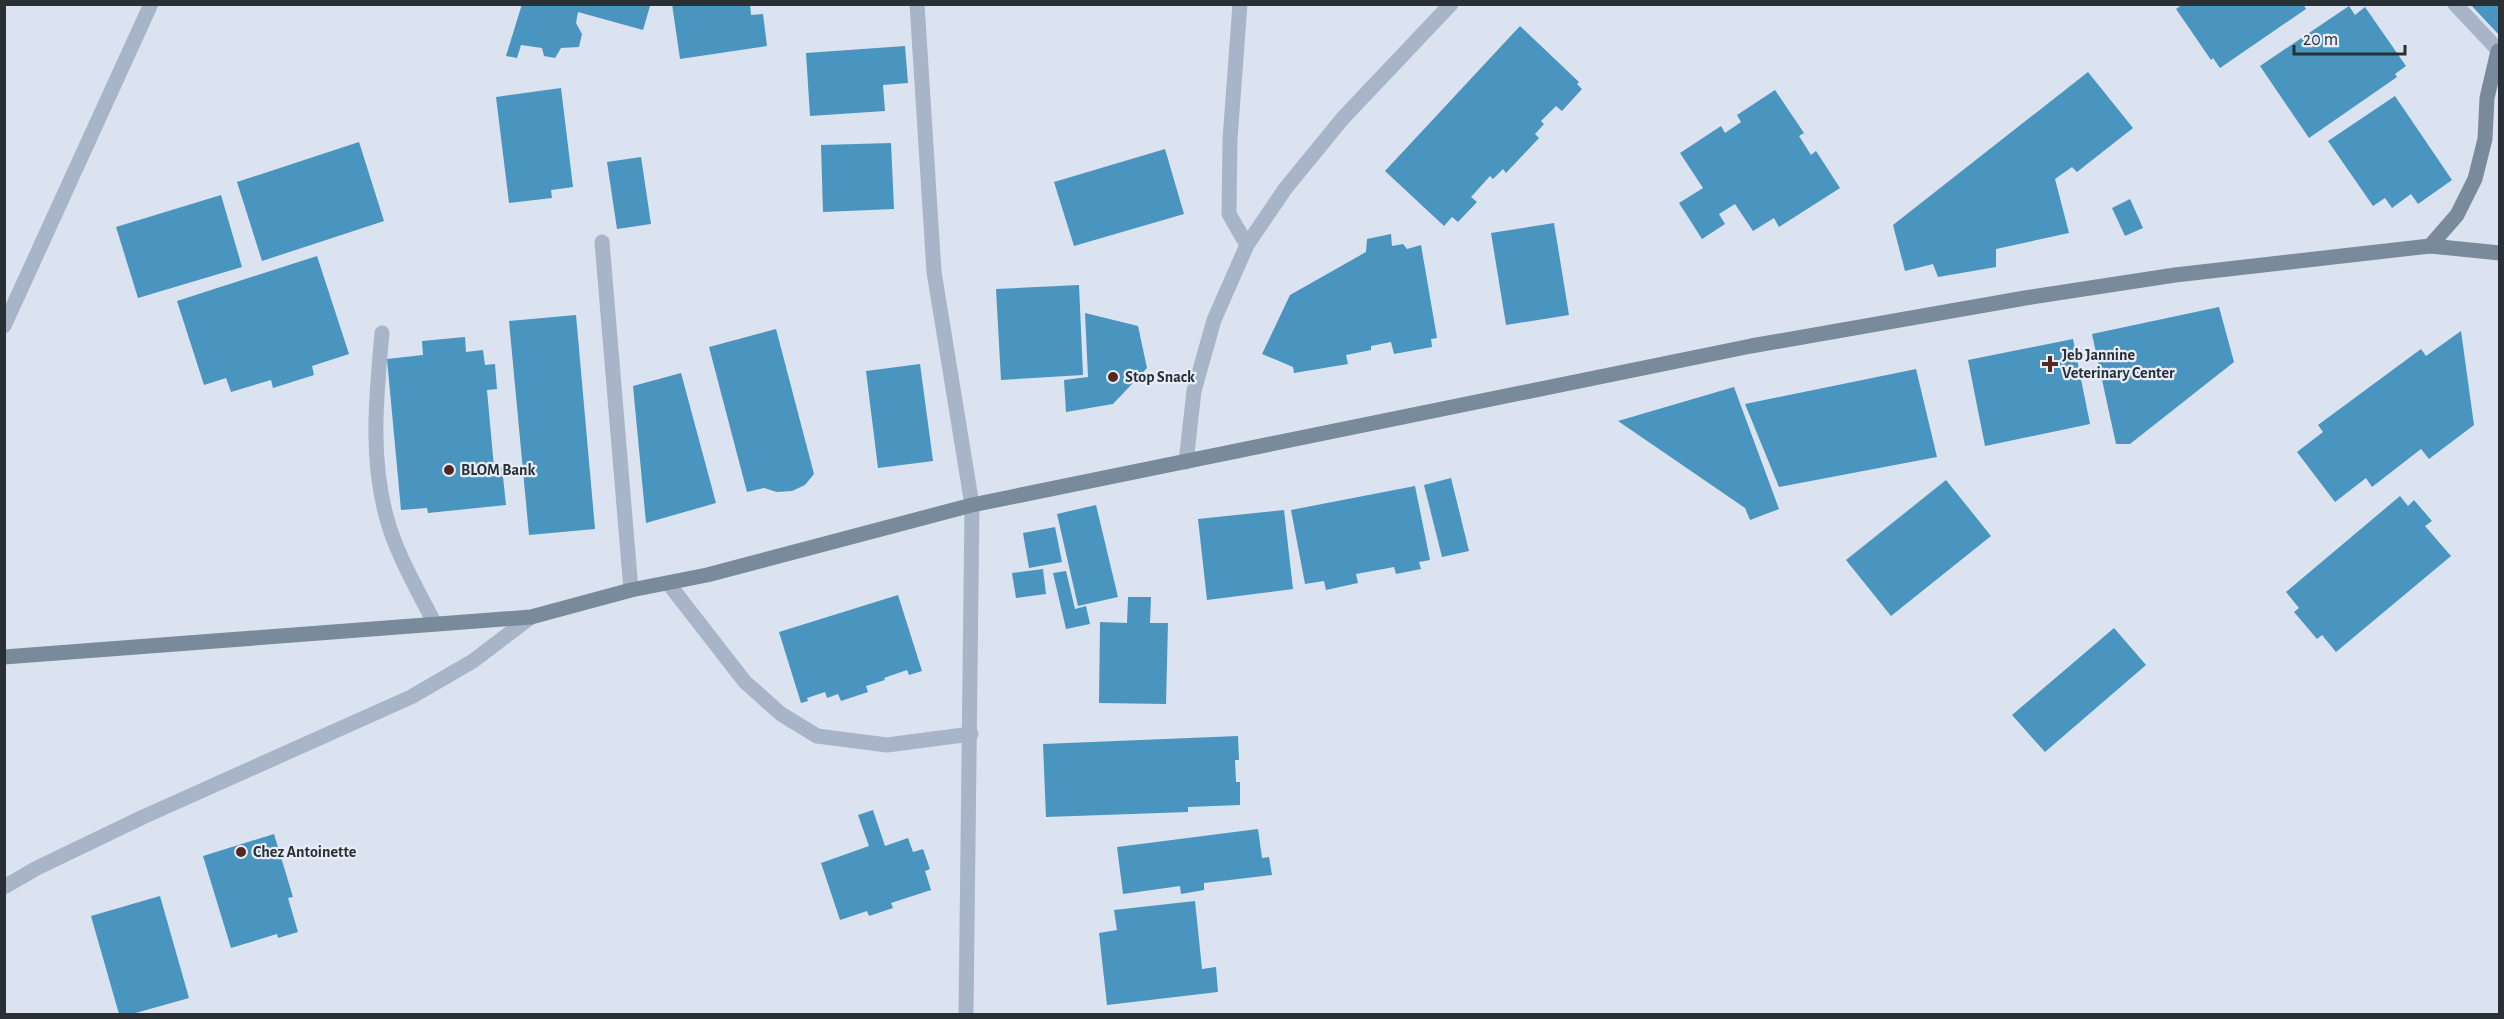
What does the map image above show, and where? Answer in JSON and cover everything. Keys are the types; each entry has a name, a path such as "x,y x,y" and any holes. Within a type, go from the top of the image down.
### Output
{"main road":[{"path":"2430,246 2457,215 2475,179 2486,139 2487,98 2499,52"},
{"path":"4,657 531,617 972,505 1350,426 1751,346 2014,300 2175,275 2430,246 2499,253"}],"street":[{"path":"4,326 151,4"},
{"path":"916,4 934,272 972,505 966,1014"},
{"path":"1240,4 1230,139 1229,214 1247,245"},
{"path":"1186,462 1194,391 1214,320 1247,245 1285,189 1343,118 1451,4"},
{"path":"2455,4 2499,52"},
{"path":"602,242 631,590"},
{"path":"382,333 374,410 378,480 390,528 407,570 435,624"},
{"path":"668,583 745,682 781,714 817,736 887,745 970,734"},
{"path":"4,887 37,868 143,817 411,697 473,661 531,617"}],"building":[{"path":"522,4 649,4 650,6 643,30 578,12 576,23 582,34 579,47 561,48 555,58 544,56 542,48 521,45 517,58 506,56"},
{"path":"672,4 750,4 751,15 763,14 767,46 680,59"},
{"path":"2183,4 2303,4 2306,9 2220,68 2213,58 2211,60 2176,9"},
{"path":"2470,4 2500,4 2500,36"},
{"path":"2349,6 2355,15 2365,7 2406,66 2395,74 2397,77 2309,138 2260,66"},
{"path":"1520,26 1579,82 1577,84 1582,89 1562,111 1556,106 1541,121 1544,124 1535,134 1539,138 1506,173 1503,169 1493,179 1490,176 1471,197 1477,202 1458,222 1452,217 1444,226 1385,171"},
{"path":"905,46 908,83 883,85 885,111 810,116 806,53"},
{"path":"2088,72 2133,128 2077,172 2072,167 2055,179 2069,233 1996,249 1996,267 1938,277 1933,264 1905,271 1893,225"},
{"path":"561,88 573,187 551,190 552,198 509,203 496,97"},
{"path":"1775,90 1804,133 1799,136 1811,155 1816,151 1840,188 1779,227 1774,218 1753,231 1735,204 1719,214 1725,224 1702,239 1679,203 1703,188 1680,153 1721,126 1725,133 1741,122 1737,115"},
{"path":"2395,96 2452,180 2418,204 2411,194 2392,208 2385,198 2373,206 2328,141"},
{"path":"359,142 384,221 262,261 237,182"},
{"path":"891,143 894,209 823,212 821,145"},
{"path":"1165,149 1184,214 1074,246 1054,182"},
{"path":"641,157 651,224 617,229 607,162"},
{"path":"221,195 242,267 138,298 116,227"},
{"path":"2130,199 2143,228 2125,236 2112,208"},
{"path":"1554,223 1569,315 1506,325 1491,233"},
{"path":"1391,234 1392,246 1403,244 1407,249 1421,245 1437,338 1431,339 1432,347 1394,354 1391,342 1371,346 1371,350 1346,355 1348,364 1294,373 1293,367 1262,354 1290,295 1366,252 1367,239"},
{"path":"317,256 349,354 312,366 314,375 273,388 271,380 231,392 226,378 204,385 177,301"},
{"path":"1079,285 1083,375 1001,380 996,289"},
{"path":"2219,307 2234,362 2130,444 2116,444 2092,334"},
{"path":"1085,313 1138,326 1147,368 1113,404 1066,412 1064,380 1088,377"},
{"path":"576,315 595,529 529,535 509,321"},
{"path":"776,329 814,474 805,485 792,491 777,492 764,488 747,492 709,347"},
{"path":"2461,331 2474,425 2429,459 2421,449 2372,487 2366,478 2335,502 2297,452 2323,432 2318,425 2421,349 2426,356"},
{"path":"465,337 466,352 483,350 485,365 495,364 497,389 487,390 494,468 502,467 506,505 428,513 427,508 401,510 387,359 423,355 422,341"},
{"path":"2073,339 2090,424 1985,446 1968,360"},
{"path":"920,364 933,461 878,468 866,371"},
{"path":"1916,369 1937,457 1779,487 1745,404"},
{"path":"681,373 716,503 646,523 633,386"},
{"path":"1734,387 1779,509 1750,520 1745,508 1618,421"},
{"path":"1451,478 1469,551 1442,557 1424,485"},
{"path":"1946,480 1991,536 1891,616 1846,560"},
{"path":"1415,486 1430,560 1419,562 1421,569 1396,574 1394,567 1356,574 1358,583 1326,590 1324,581 1305,584 1291,510"},
{"path":"2400,496 2408,506 2414,500 2432,521 2425,526 2451,556 2336,652 2322,635 2317,639 2294,612 2299,608 2286,592"},
{"path":"1096,505 1118,597 1078,606 1057,514"},
{"path":"1284,510 1293,589 1207,600 1198,519"},
{"path":"1055,527 1062,562 1029,568 1023,533"},
{"path":"1043,569 1046,594 1016,598 1012,573"},
{"path":"1066,571 1075,609 1086,606 1090,624 1066,629 1053,573"},
{"path":"898,595 922,671 909,675 907,670 884,678 885,680 866,686 868,692 841,701 838,694 827,698 825,692 807,698 808,701 801,703 779,632"},
{"path":"1128,597 1151,597 1150,623 1168,623 1166,704 1099,703 1100,622 1127,623"},
{"path":"2114,628 2146,665 2045,752 2012,715"},
{"path":"1238,736 1239,760 1235,760 1236,782 1240,782 1240,805 1188,807 1188,812 1046,817 1043,744"},
{"path":"873,810 885,846 908,838 913,852 923,849 930,869 925,871 931,890 891,903 893,908 869,916 867,911 840,920 821,863 869,846 858,815"},
{"path":"1258,829 1262,858 1269,857 1272,875 1204,883 1204,890 1181,894 1180,886 1123,894 1117,847"},
{"path":"274,834 293,897 288,898 298,932 278,938 277,934 231,948 203,856"},
{"path":"160,896 189,998 132,1014 119,1014 91,916"},
{"path":"1195,901 1202,969 1216,967 1218,992 1107,1005 1099,933 1117,930 1114,910"}],"place":[{"name":"Jeb Jannine Veterinary Center","path":"2050,364"},
{"name":"Stop Snack","path":"1113,377"},
{"name":"BLOM Bank","path":"449,470"},
{"name":"Chez Antoinette","path":"241,852"}]}
